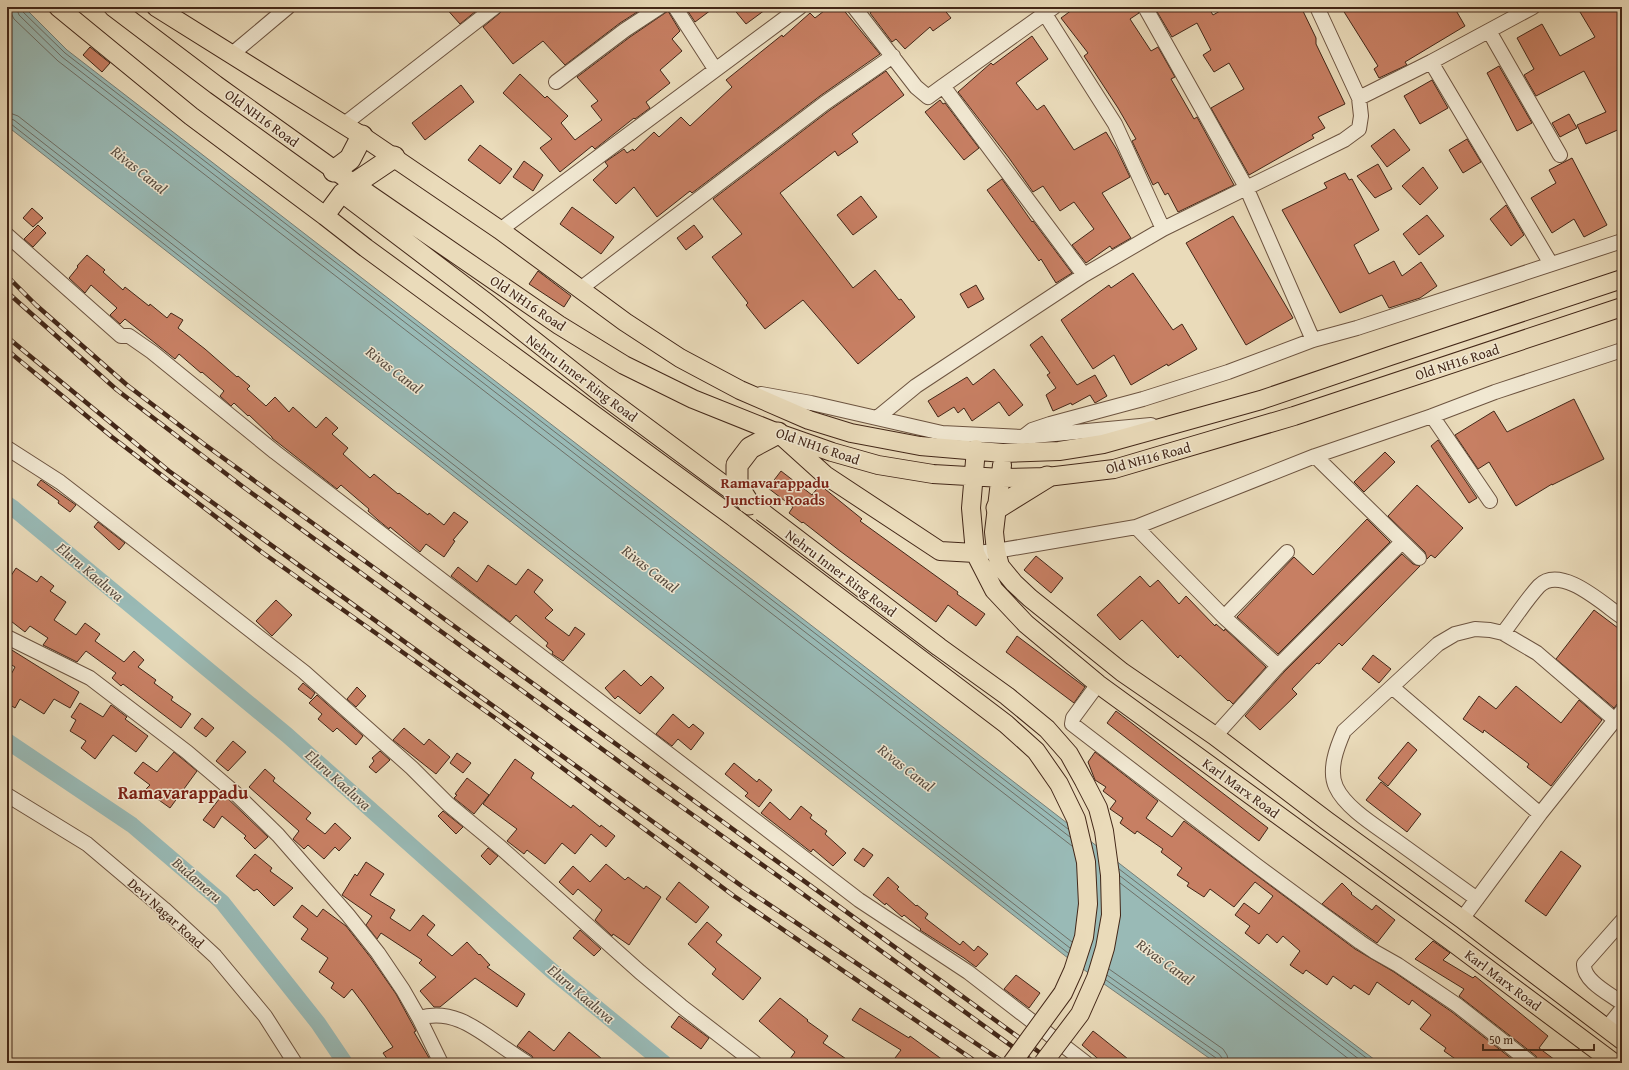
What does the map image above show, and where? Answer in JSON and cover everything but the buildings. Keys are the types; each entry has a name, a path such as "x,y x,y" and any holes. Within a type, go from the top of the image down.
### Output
{"highway":[{"path":"334,171 350,159 362,136"},
{"path":"348,189 394,157"},
{"path":"749,512 737,485 737,465 750,448 778,433"},
{"path":"997,508 1047,477"}],"main road":[{"name":"Nehru Inner Ring Road","path":"58,7 191,116 326,216 366,248 749,512 1007,696 1042,725 1069,754 1098,808 1104,831 1110,875 1111,915 1106,948 1096,978 1080,1014 1043,1063"},
{"name":"Old NH16 Road","path":"113,7 222,90 334,171 348,189 559,325 624,365 693,399 778,433 832,452 878,465 933,474 1002,478 1047,477 1114,469 1294,416 1622,307"},
{"name":"Old NH16 Road","path":"156,7 394,157 500,230 625,322 680,358 740,390 809,420 851,433 920,446 1003,452 1059,451 1103,444 1262,400 1622,279"},
{"name":"Nehru Inner Ring Road","path":"348,189 487,303 749,512"},
{"path":"326,216 348,189"},
{"path":"778,433 825,475 940,551 975,553"},
{"name":"Karl Marx Road","path":"976,450 971,508 975,553 994,590 1026,624 1098,684 1614,1063"},
{"name":"Karl Marx Road","path":"1003,452 1002,478 994,532 996,551 1000,566 1014,583 1030,598 1122,672 1215,736 1327,822 1462,919 1622,1040"},
{"path":"749,512 1006,724 1036,751 1059,784 1076,819 1086,862 1088,904 1084,937 1073,971 1063,993 1012,1063"},
{"path":"1312,840 1327,822"},
{"path":"1592,1046 1606,1029"}],"street":[{"path":"232,54 288,7"},
{"path":"343,125 495,7"},
{"path":"556,82 625,30 660,7"},
{"path":"675,7 715,69"},
{"path":"500,230 800,7"},
{"path":"854,7 916,87 928,97 1049,10 1115,124 1163,229"},
{"path":"1145,7 1246,187 1313,340"},
{"path":"877,418 916,386 1084,275 1163,229 1344,140 1359,129 1361,116 1359,98 1317,7"},
{"path":"1359,98 1489,32 1533,7"},
{"path":"1489,32 1560,155"},
{"path":"580,289 825,102 892,56"},
{"path":"1431,62 1552,264"},
{"path":"943,86 1084,275"},
{"path":"7,235 121,336 129,336 152,352 275,452 354,511 859,900 968,972 1086,1063"},
{"path":"1023,437 1032,430 1143,399 1228,372 1313,340 1364,326 1622,240"},
{"path":"975,553 996,551 1136,527 1315,456 1432,416 1495,392 1622,350"},
{"path":"740,390 811,403 942,432 1023,437 1185,422"},
{"path":"1432,416 1490,501"},
{"path":"7,448 71,491 304,672 412,768 448,804 500,847 640,972 681,1006 755,1063"},
{"path":"1315,456 1419,558"},
{"path":"1136,527 1224,617 1278,666"},
{"path":"1215,736 1278,666 1402,542"},
{"path":"1224,617 1286,552"},
{"path":"1504,633 1540,585 1552,580 1566,580 1586,592 1622,618"},
{"path":"1462,919 1477,899 1540,814 1618,715 1537,653 1504,633 1475,629 1455,634 1438,644 1344,731 1337,747 1333,769 1336,786 1344,800 1363,816 1477,899"},
{"path":"7,637 90,678 187,752 234,792 278,835 348,915 378,954 403,990 419,1018 441,1063"},
{"path":"1098,684 1073,718 1072,724 1256,865 1360,942 1398,965 1457,1005 1531,1063"},
{"path":"1392,687 1540,814"},
{"name":"Devi Nagar Road","path":"7,795 87,844 170,914 215,956 265,1016 295,1063"},
{"path":"1622,921 1584,964 1584,970 1587,977 1622,1003"},
{"path":"1606,1029 1622,1009"},
{"path":"419,1018 440,1015 454,1017 474,1026 527,1063"}],"water":[{"name":"Rivas Canal","path":"7,7 24,7 67,50 1379,1063 1216,1063 1073,962 7,126"}],"waterway":[{"name":"Eluru Kaaluva","path":"7,504 287,735 552,971 664,1063"},
{"name":"Budameru","path":"7,741 132,825 222,902 318,1023 345,1063"}],"railway":[{"path":"7,276 36,305 127,385 204,444 1054,1063"},
{"path":"7,292 117,390 242,486 1035,1063"},
{"path":"7,337 169,471 743,887 1005,1063"},
{"path":"7,350 112,437 263,553 498,720 734,896 978,1063"}],"district":[{"name":"Ramavarappadu Junction Roads","path":"775,492"},
{"name":"Ramavarappadu","path":"183,793"}]}
